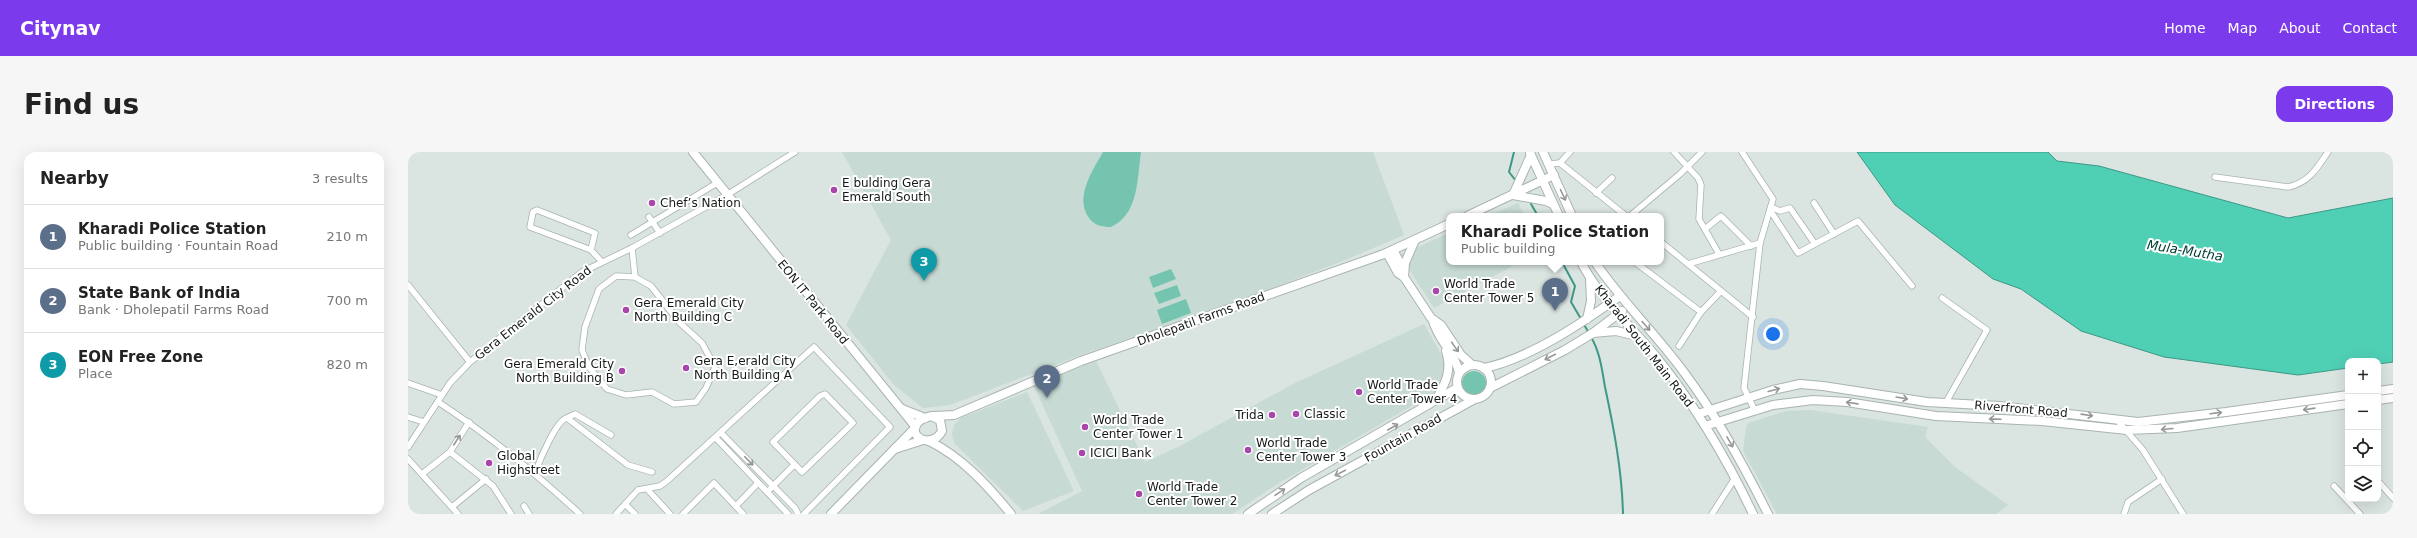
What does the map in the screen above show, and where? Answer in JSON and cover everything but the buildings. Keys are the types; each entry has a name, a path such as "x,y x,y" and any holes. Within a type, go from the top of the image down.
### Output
{"street":[{"name":"EON IT Park Road","path":"693,152 915,427"},
{"name":"Gera Emerald City Road","path":"408,447 442,395 470,362 582,272 660,233 727,195 795,152"},
{"path":"1543,152 1571,213"},
{"path":"1548,164 1560,163 1570,152"},
{"path":"1674,152 1688,166 1701,185 1698,219 1720,254"},
{"path":"1633,213 1702,152"},
{"path":"1742,152 1773,199 1760,243 1744,388 1755,411"},
{"path":"2215,177 2288,187 2296,186 2313,174 2328,152"},
{"path":"1533,153 1558,213"},
{"path":"1513,195 1533,153"},
{"path":"1560,163 1622,213"},
{"path":"1474,213 1554,175"},
{"path":"1596,193 1612,178"},
{"path":"631,235 651,220 717,183"},
{"path":"1513,195 1546,200 1553,204"},
{"path":"1814,203 1834,234"},
{"path":"1770,208 1798,253 1858,221 1912,286"},
{"path":"1770,208 1780,211 1790,208 1815,244"},
{"path":"591,250 595,233 537,210 533,212 530,227 591,250 602,261"},
{"path":"1705,229 1721,216 1751,246"},
{"path":"651,220 660,233"},
{"name":"Dholepatil Farms Road","path":"934,416 954,415 1081,361 1390,251 1446,225"},
{"path":"1414,240 1404,273 1433,321 1436,332 1455,361 1459,374 1457,388 1463,396 1472,400"},
{"path":"1688,264 1760,243"},
{"path":"1664,244 1753,317"},
{"path":"632,248 635,276"},
{"path":"1390,251 1398,273 1404,273"},
{"name":"Kharadi South Main Road","path":"1583,265 1610,304 1677,383 1705,426 1735,478 1753,514"},
{"name":"Kharadi South Main Road","path":"1597,265 1620,296 1687,376 1718,423 1751,479 1768,514"},
{"path":"1639,265 1701,312"},
{"path":"616,276 635,276 651,286 680,323 702,343 715,367 706,388 696,402 674,404 652,392 626,395 608,389 589,367 582,350 591,307 599,289 616,276"},
{"path":"1586,320 1591,301 1590,277"},
{"path":"408,285 470,362"},
{"path":"1679,346 1701,312 1721,291"},
{"path":"1433,321 1441,325 1457,351 1472,365 1484,368 1503,363 1576,326 1620,296"},
{"path":"1942,298 1987,330 1945,404"},
{"name":"Fountain Road","path":"1272,514 1308,490 1472,400 1482,398 1490,388 1590,335 1629,306"},
{"path":"1590,335 1616,331 1637,336"},
{"path":"1435,402 1444,389 1448,374 1448,357 1445,346"},
{"path":"616,514 638,490 660,486 667,481 716,438 814,347 890,427 804,514"},
{"path":"1459,374 1465,368 1472,365"},
{"path":"1484,368 1490,379 1490,388"},
{"path":"408,383 442,395"},
{"name":"Riverfront Road","path":"1698,414 1749,399 1773,390 1800,384 1824,386 1945,404 2044,410 2118,420 2164,420 2345,395"},
{"name":"Fountain Road","path":"1248,514 1301,478 1457,388"},
{"path":"2381,391 2393,389"},
{"path":"825,394 852,421 852,426 802,472 794,465 773,442 820,396 825,394"},
{"path":"2381,400 2393,398"},
{"name":"Riverfront Road","path":"1705,426 1773,406 1813,400 1847,402 1936,416 2042,421 2127,430 2177,428 2345,404"},
{"path":"438,402 469,422 535,473 580,514"},
{"path":"900,408 925,418"},
{"path":"535,473 542,455 560,422 567,418 575,414 610,435"},
{"name":"Dholepatil Farms Road","path":"942,430 954,415"},
{"path":"831,514 925,418 934,416 940,420 949,451"},
{"path":"408,417 424,422"},
{"path":"567,418 628,465 652,472"},
{"path":"2118,420 2127,430 2162,479 2184,514"},
{"path":"422,474 450,452 469,422"},
{"path":"915,427 917,437 949,451 989,488 1011,514"},
{"path":"895,449 926,440 942,430"},
{"path":"721,433 798,514"},
{"path":"716,438 788,514"},
{"path":"450,452 486,479 506,503 511,514"},
{"path":"408,459 458,514"},
{"path":"767,492 794,465"},
{"path":"1712,514 1735,478"},
{"path":"452,507 486,479"},
{"path":"2124,514 2128,502 2162,479"},
{"path":"683,514 714,483 743,514"},
{"path":"736,506 758,483"},
{"path":"2381,484 2393,498"},
{"path":"2334,486 2360,514"},
{"path":"647,489 670,514"},
{"path":"625,504 635,514"},
{"path":"524,506 529,514"}],"shaded area":[{"path":"842,152 1373,152 1404,235 1350,258 1242,300 1089,352 950,405 923,408 894,385 846,325 891,240"},
{"path":"1103,152 1141,152 1137,184 1132,205 1127,214 1111,227 1104,227 1093,222 1085,210 1083,201 1090,175"},
{"path":"1518,203 1523,213 1495,213"},
{"path":"1446,234 1446,265 1514,265 1434,308 1400,255"},
{"path":"1171,269 1176,279 1153,288 1149,277"},
{"path":"1177,285 1181,296 1159,304 1154,293"},
{"path":"1186,299 1191,313 1162,324 1157,310"},
{"path":"1424,324 1445,361 1443,377 1434,393 1279,483 1232,514 1038,514 1082,491 1032,382 1096,361 1145,462 1180,446 1295,383"},
{"path":"1474,371 1479,372 1485,378 1485,388 1479,394 1474,395 1469,394 1463,388 1462,383 1463,378 1469,372"},
{"path":"1027,392 1074,491 1023,511 954,443 952,434 954,425 961,418"},
{"path":"1810,410 1928,427 1925,437 1955,467 2008,505 1996,514 1777,514 1743,451 1746,428 1748,423 1786,411"}],"water":[{"name":"Mula-Mutha","path":"1857,152 2048,152 2057,161 2099,166 2288,218 2393,198 2393,362 2381,364 2381,358 2345,358 2345,368 2298,375 2164,357 2081,331 2021,289 1993,279 1895,205"}],"waterway":[{"path":"1514,152 1509,172 1516,181"},
{"path":"1531,204 1536,213"},
{"path":"1564,265 1575,286 1571,302 1581,319"},
{"path":"1583,323 1589,333"},
{"path":"1591,337 1597,349 1600,361 1614,434 1621,482 1623,514"}],"place":[{"name":"E bulding Gera Emerald South","path":"834,190"},
{"name":"Chef’s Nation","path":"652,203"},
{"name":"EON Free Zone","path":"924,281"},
{"name":"World Trade Center Tower 5","path":"1436,291"},
{"name":"Gera Emerald City North Building C","path":"626,310"},
{"name":"Kharadi Police Station","path":"1555,311"},
{"name":"Gera E,erald City North Building A","path":"686,368"},
{"name":"Gera Emerald City North Building B","path":"622,371"},
{"name":"World Trade Center Tower 4","path":"1359,392"},
{"name":"State Bank of India","path":"1047,398"},
{"name":"Classic","path":"1296,414"},
{"name":"Trida","path":"1272,415"},
{"name":"World Trade Center Tower 1","path":"1085,427"},
{"name":"World Trade Center Tower 3","path":"1248,450"},
{"name":"ICICI Bank","path":"1082,453"},
{"name":"Global Highstreet","path":"489,463"},
{"name":"World Trade Center Tower 2","path":"1139,494"}]}
